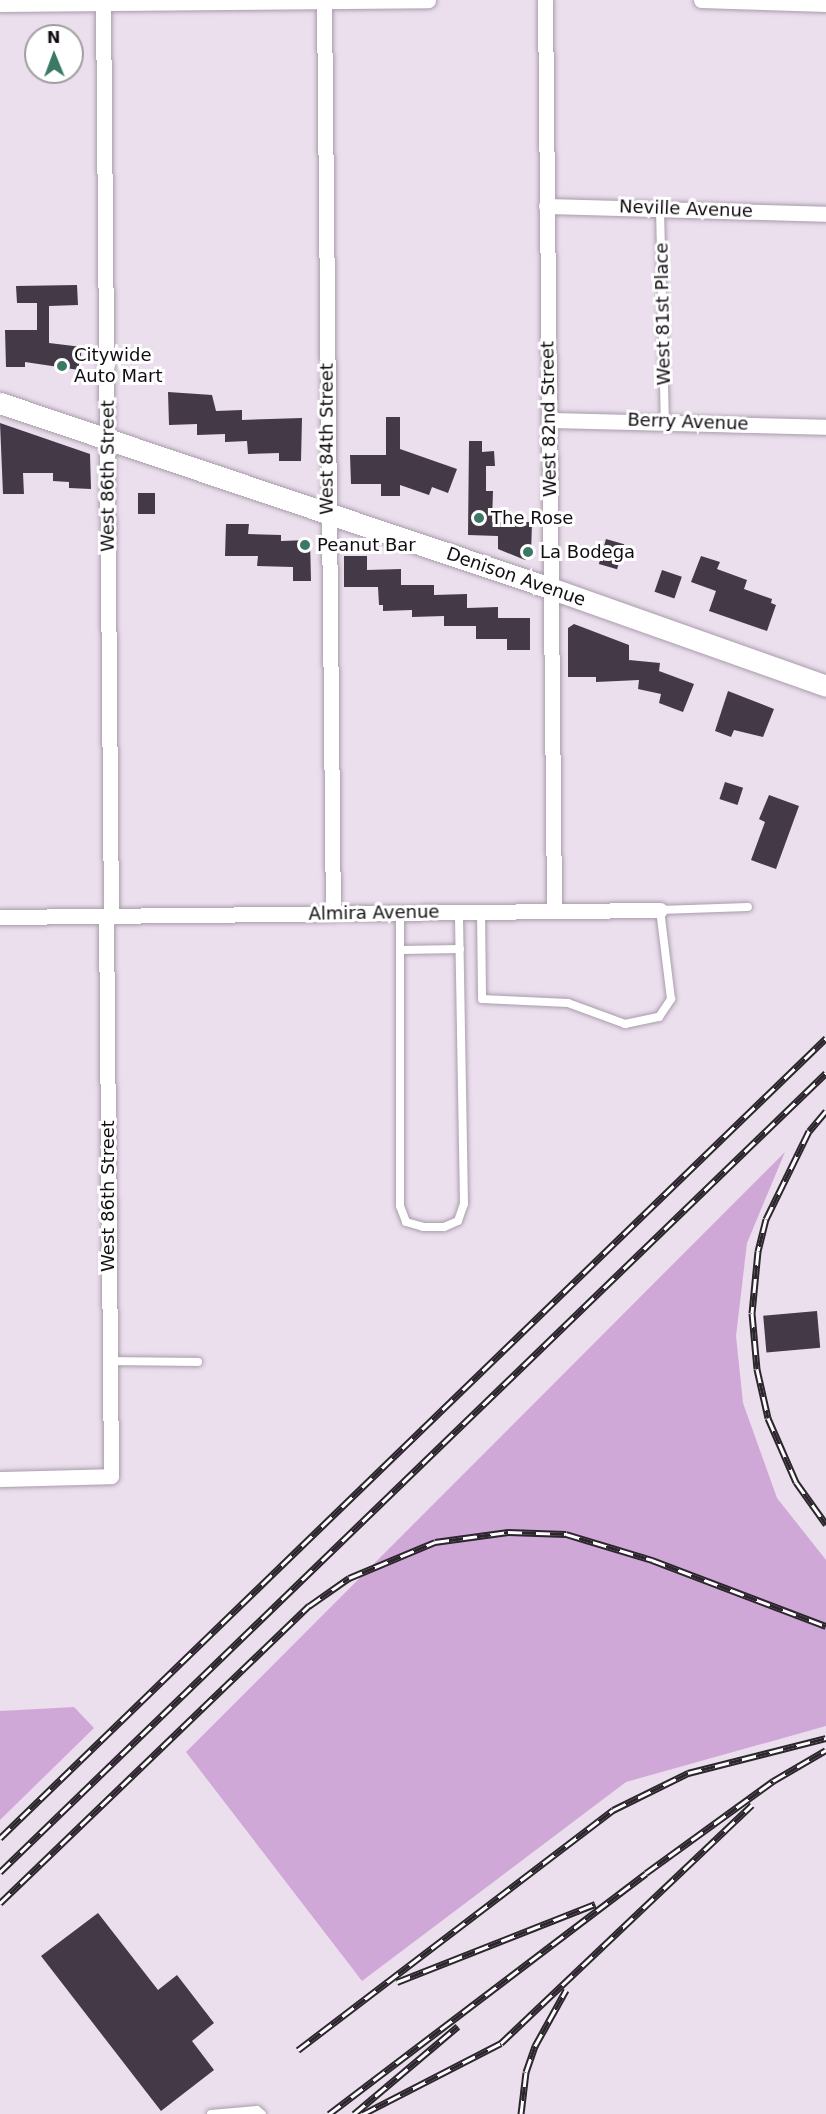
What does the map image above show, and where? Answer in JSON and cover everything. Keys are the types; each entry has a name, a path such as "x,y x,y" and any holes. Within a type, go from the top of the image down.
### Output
{"main road":[{"name":"Denison Avenue","path":"0,403 327,515 550,588 826,687"}],"street":[{"path":"0,4 428,0"},
{"name":"West 82nd Street","path":"545,0 554,910"},
{"path":"701,0 826,4"},
{"name":"West 84th Street","path":"324,1 327,515 333,914"},
{"name":"West 86th Street","path":"0,1479 111,1476 108,441 103,2"},
{"name":"Neville Avenue","path":"546,206 826,214"},
{"name":"Berry Avenue","path":"549,420 665,421 826,427"},
{"name":"Almira Avenue","path":"0,917 660,910"}],"lane":[{"name":"West 81st Place","path":"660,208 665,421"},
{"name":"Almira Avenue","path":"660,910 748,907"},
{"path":"481,912 482,999 568,1003 625,1024 659,1017 671,999 660,910"},
{"path":"400,913 400,1206 406,1222 423,1227 444,1227 458,1221 464,1204 459,912"},
{"path":"400,950 460,949"},
{"path":"110,1361 198,1362"},
{"path":"212,2114 257,2110 262,2114"}],"shaded area":[{"path":"785,1152 747,1243 736,1336 743,1403 777,1498 826,1560 826,1726 626,1782 362,1981 186,1752"},
{"path":"74,1707 94,1728 0,1820 0,1711"}],"building":[{"path":"77,285 78,305 49,306 49,343 82,347 79,370 25,362 25,367 6,367 5,330 37,330 37,303 17,303 16,286"},
{"path":"168,392 212,395 216,411 242,410 242,420 302,418 301,461 279,461 279,453 248,454 247,441 225,442 225,434 197,435 197,424 169,425"},
{"path":"386,417 400,417 400,449 457,469 448,493 432,487 429,495 400,485 400,496 381,496 381,484 351,484 350,455 386,455"},
{"path":"0,423 90,454 91,489 69,488 69,482 53,481 53,473 23,473 24,494 3,494"},
{"path":"469,441 482,441 482,452 494,451 495,466 486,466 486,491 493,491 492,522 532,522 531,555 525,560 498,549 498,536 468,535"},
{"path":"138,493 155,493 155,514 138,514"},
{"path":"226,524 249,524 248,534 281,535 281,541 310,540 311,581 293,581 293,567 257,566 258,556 225,556"},
{"path":"606,539 624,544 617,569 599,564"},
{"path":"344,556 367,556 367,570 401,569 401,585 434,585 434,595 467,594 467,608 498,607 498,618 530,618 530,650 507,650 507,639 476,639 476,626 444,626 444,616 412,617 412,610 383,611 383,605 379,605 378,587 344,587"},
{"path":"701,556 720,562 717,569 747,580 744,589 772,599 771,603 776,605 767,631 709,611 716,591 691,582"},
{"path":"662,570 682,577 674,599 655,592"},
{"path":"574,624 629,645 629,660 660,663 659,671 694,684 683,712 659,703 661,694 638,689 639,680 596,682 596,677 568,677 568,628"},
{"path":"728,691 774,709 763,737 734,730 731,737 715,731"},
{"path":"725,782 743,788 738,805 719,799"},
{"path":"769,795 799,806 776,869 751,860 765,822 759,819"},
{"path":"817,1311 820,1348 766,1353 763,1316"},
{"path":"98,1913 158,1990 177,1975 214,2023 192,2041 214,2070 161,2111 41,1956"}],"railway":[{"path":"0,1838 826,1038"},
{"path":"0,1872 826,1073"},
{"path":"826,1111 809,1131 766,1219 758,1251 752,1313 757,1369 768,1418 796,1482 826,1524"},
{"path":"0,1903 309,1606 349,1578 435,1542 508,1532 566,1534 652,1560 826,1626"},
{"path":"298,2050 613,1810 688,1773 826,1738"},
{"path":"329,2114 646,1873 773,1781 826,1750"},
{"path":"363,2114 501,2043 752,1805"},
{"path":"397,1982 595,1904"},
{"path":"521,2114 526,2072 535,2046 566,1990"},
{"path":"354,2114 458,2026"}],"place":[{"name":"Citywide Auto Mart","path":"62,366"},
{"name":"The Rose","path":"479,518"},
{"name":"Peanut Bar","path":"305,545"},
{"name":"La Bodega","path":"528,552"}]}
